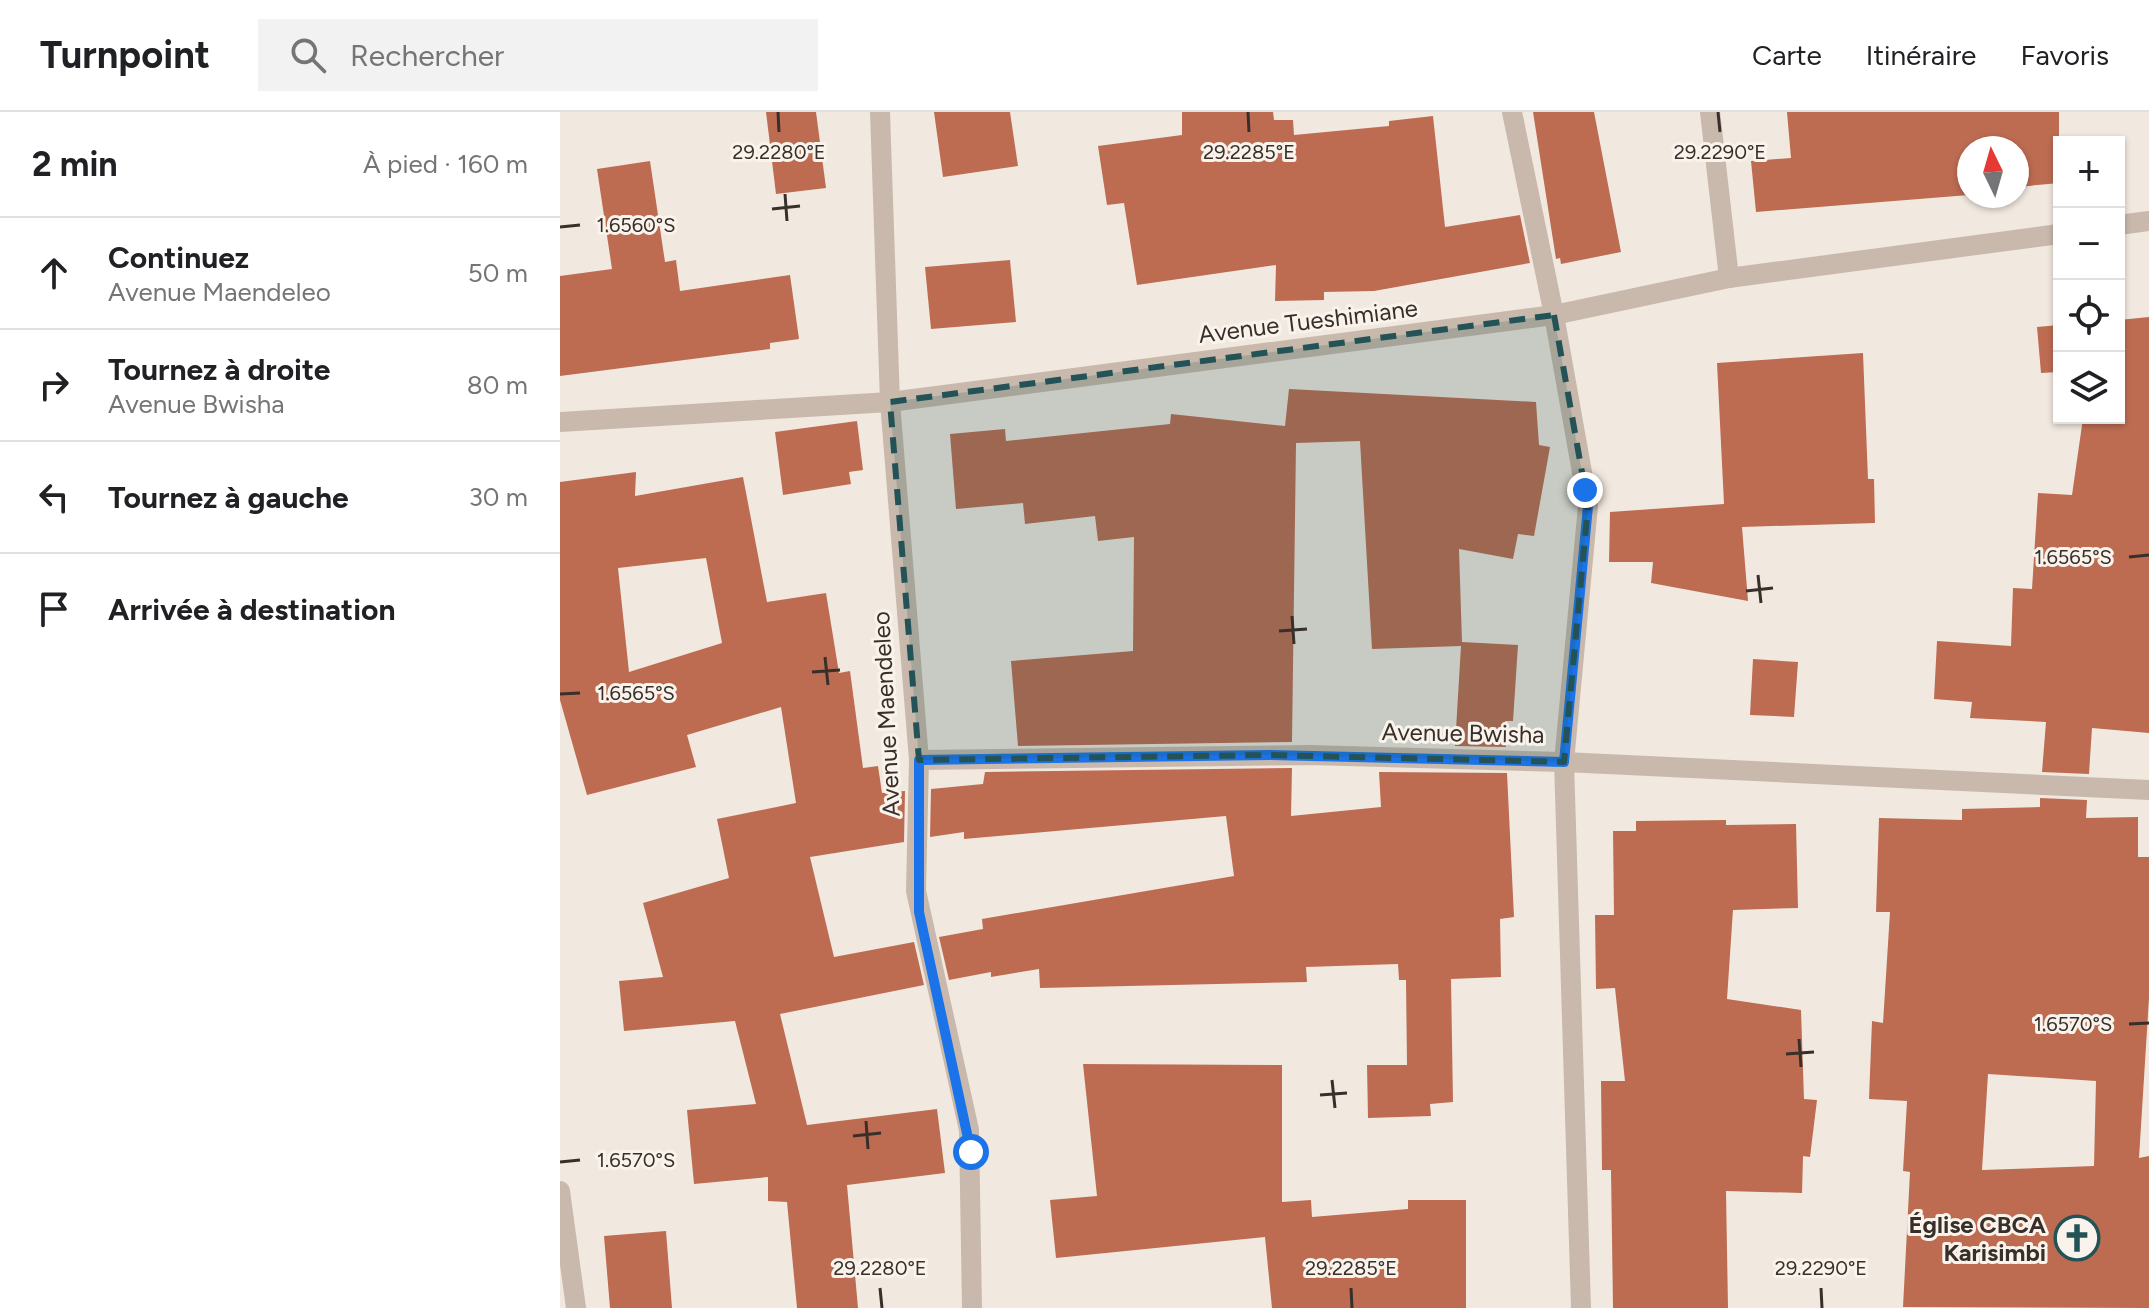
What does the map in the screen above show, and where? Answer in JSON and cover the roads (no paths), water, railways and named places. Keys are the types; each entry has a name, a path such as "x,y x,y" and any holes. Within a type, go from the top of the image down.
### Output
{"street":[{"name":"Avenue Maendeleo","path":"880,112 890,402 919,760 916,891 969,1130 972,1308"},
{"path":"1512,112 1554,315 1588,506 1564,762 1581,1308"},
{"path":"1710,112 1729,278"},
{"path":"2125,224 2149,221"},
{"name":"Avenue Tueshimiane","path":"560,422 890,402 1554,315 1729,278 2053,235"},
{"name":"Avenue Bwisha","path":"919,760 1270,755 1564,762 2149,790"},
{"path":"560,1191 576,1308"}],"place":[{"name":"Église CBCA Karisimbi","path":"2077,1238"}]}
